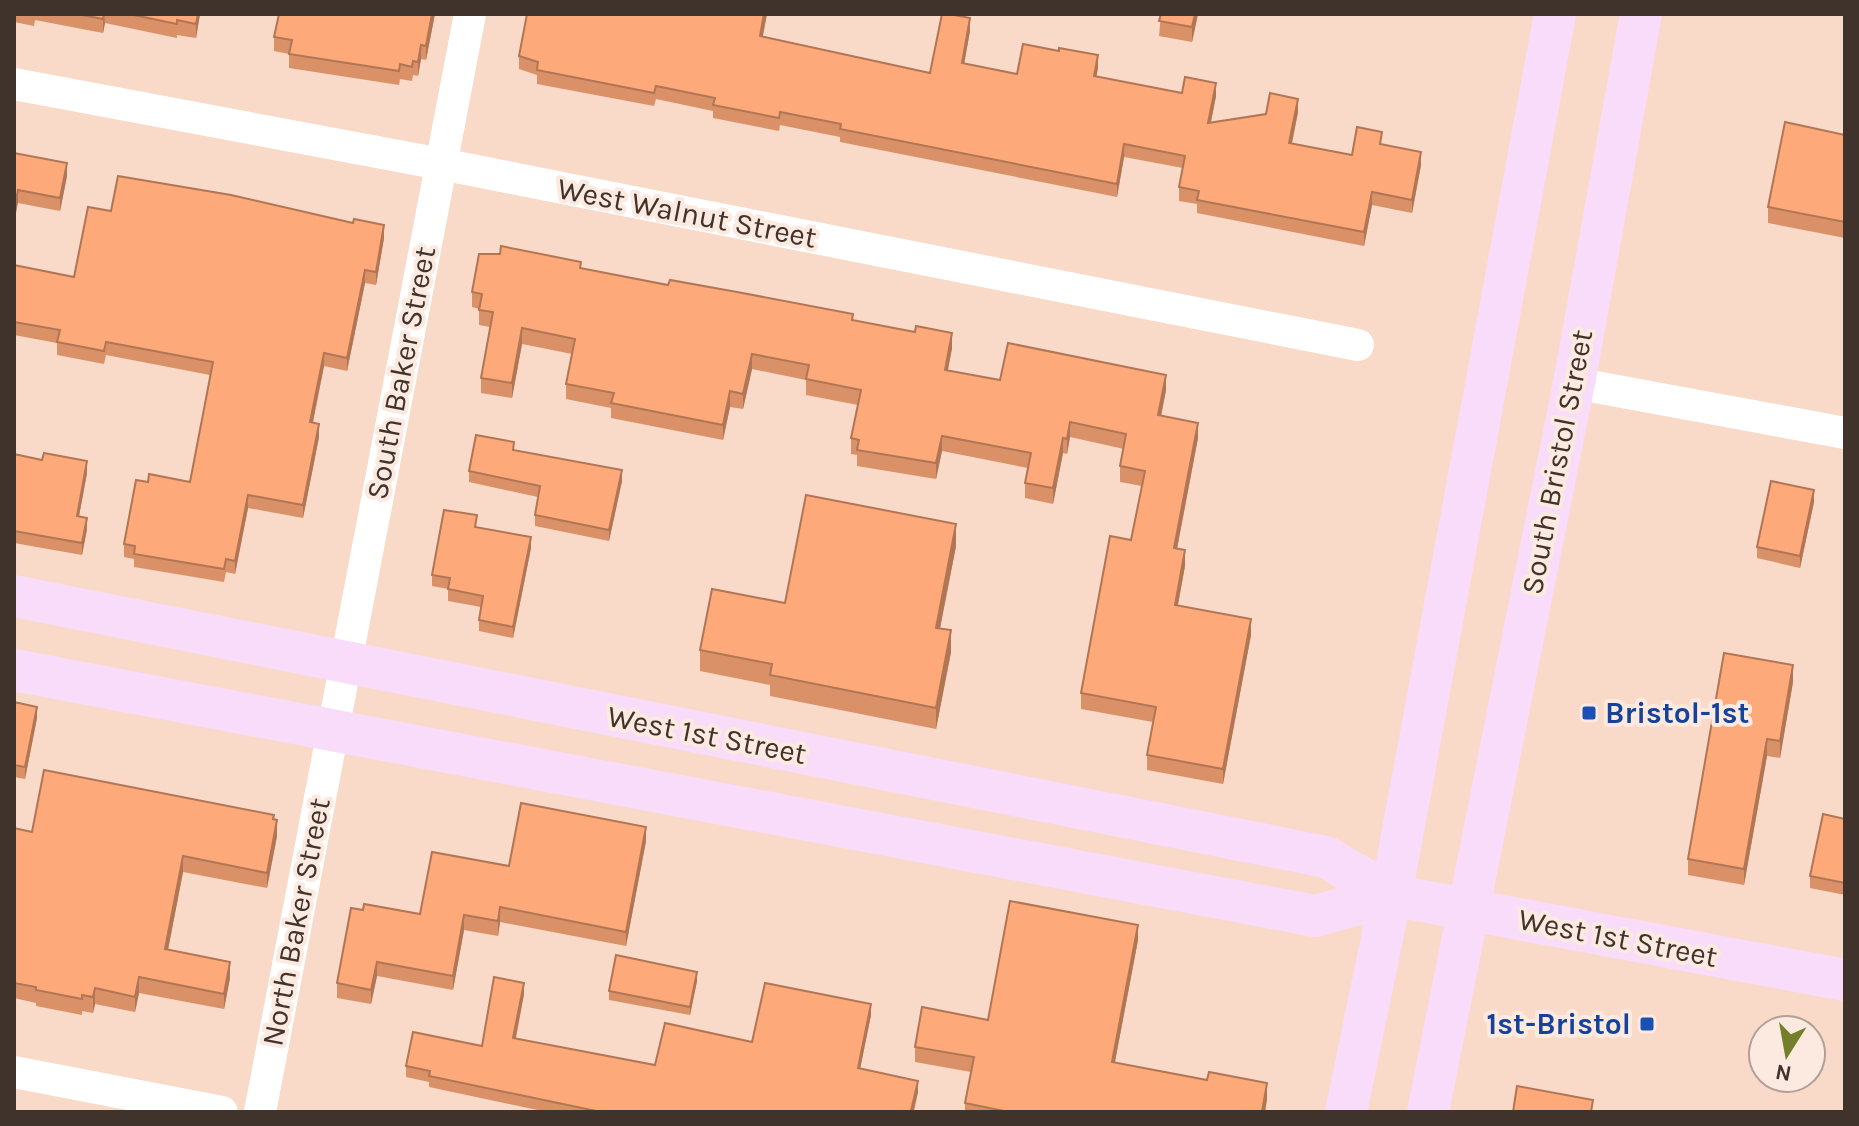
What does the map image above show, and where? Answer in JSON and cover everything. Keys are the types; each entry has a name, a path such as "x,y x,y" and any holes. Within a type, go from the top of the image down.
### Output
{"main road":[{"path":"1346,1112 1391,895 1555,14"},
{"name":"South Bristol Street","path":"1428,1112 1466,909 1574,383 1641,14"},
{"name":"West 1st Street","path":"14,596 347,659 524,700 1326,857 1391,895 1845,980"},
{"name":"West 1st Street","path":"14,670 1315,916 1391,895"}],"street":[{"name":"South Baker Street","path":"333,732 470,14"},
{"name":"West Walnut Street","path":"14,84 441,164 1358,345"},
{"path":"1574,383 1845,433"},
{"name":"North Baker Street","path":"260,1112 333,732"},
{"path":"14,1072 222,1112"}],"building":[{"path":"77,14 104,14 103,19"},
{"path":"129,14 198,14 196,24 177,20 177,24"},
{"path":"279,14 432,14 426,46 421,45 418,62 413,61 412,67 400,64 399,71 289,54 292,40 274,37"},
{"path":"527,14 764,14 760,36 930,73 942,14 949,14 970,18 962,63 1017,74 1023,44 1098,55 1094,76 1182,93 1185,77 1216,83 1208,123 1266,114 1270,93 1298,99 1289,143 1352,155 1357,127 1382,132 1380,144 1421,152 1412,200 1372,192 1364,232 1197,200 1199,191 1179,187 1185,156 1124,144 1117,184 840,129 841,124 780,112 779,118 713,105 715,98 656,86 654,93 537,70 538,62 519,56"},
{"path":"1161,14 1195,14 1192,27 1159,21"},
{"path":"1785,122 1845,135 1845,222 1768,207"},
{"path":"14,153 67,163 60,198 18,190 14,210"},
{"path":"118,176 231,195 353,223 354,219 384,225 376,272 365,270 347,358 324,353 310,422 319,424 303,505 248,495 235,561 226,559 224,569 134,554 135,546 124,544 136,480 148,482 149,474 190,482 213,362 106,342 104,351 57,342 60,330 14,322 14,265 74,277 88,207 111,211"},
{"path":"501,246 581,262 580,268 668,285 670,280 853,314 852,320 915,332 916,326 952,333 945,370 1000,380 1008,343 1166,375 1158,415 1198,423 1174,548 1185,550 1175,605 1251,619 1223,769 1147,755 1156,707 1081,693 1110,536 1131,540 1145,471 1120,466 1126,434 1070,422 1067,439 1063,438 1053,488 1025,483 1031,453 942,436 936,463 857,450 859,440 851,438 861,390 806,379 809,365 752,354 743,394 730,391 723,425 611,403 614,393 566,384 575,339 522,328 512,383 481,378 493,312 479,310 482,294 472,292 479,254 500,254"},
{"path":"476,435 514,442 513,450 622,470 609,530 535,515 540,486 469,471"},
{"path":"44,453 87,461 77,516 87,518 82,543 14,531 14,454 42,460"},
{"path":"1771,481 1814,490 1800,556 1757,547"},
{"path":"806,495 956,524 936,628 951,630 936,708 770,675 772,664 700,650 712,589 785,603"},
{"path":"444,510 477,515 475,527 531,537 513,627 479,620 483,596 448,589 450,578 432,575"},
{"path":"1724,653 1793,665 1780,741 1767,739 1744,869 1688,859"},
{"path":"14,702 37,707 25,767 14,765"},
{"path":"44,770 274,815 273,819 277,820 267,873 183,856 165,949 230,962 224,994 139,977 135,997 95,988 93,997 82,995 82,999 14,983 14,828 32,832"},
{"path":"521,803 646,827 626,932 500,907 498,921 464,915 453,976 377,962 371,990 337,983 351,908 363,910 364,904 420,914 432,852 509,866"},
{"path":"1823,814 1845,819 1845,883 1810,876"},
{"path":"1010,901 1138,925 1112,1062 1207,1080 1209,1072 1267,1083 1262,1112 1009,1112 965,1103 974,1057 915,1047 922,1007 988,1020"},
{"path":"616,955 697,972 690,1007 609,991"},
{"path":"494,977 524,983 513,1038 655,1065 665,1023 752,1042 765,983 871,1004 858,1068 918,1081 911,1111 916,1112 601,1112 429,1076 430,1071 406,1066 413,1032 482,1046"},
{"path":"1517,1086 1593,1100 1591,1112 1513,1112"}],"place":[{"name":"Bristol-1st","path":"1589,713"},
{"name":"1st-Bristol","path":"1647,1024"}]}
